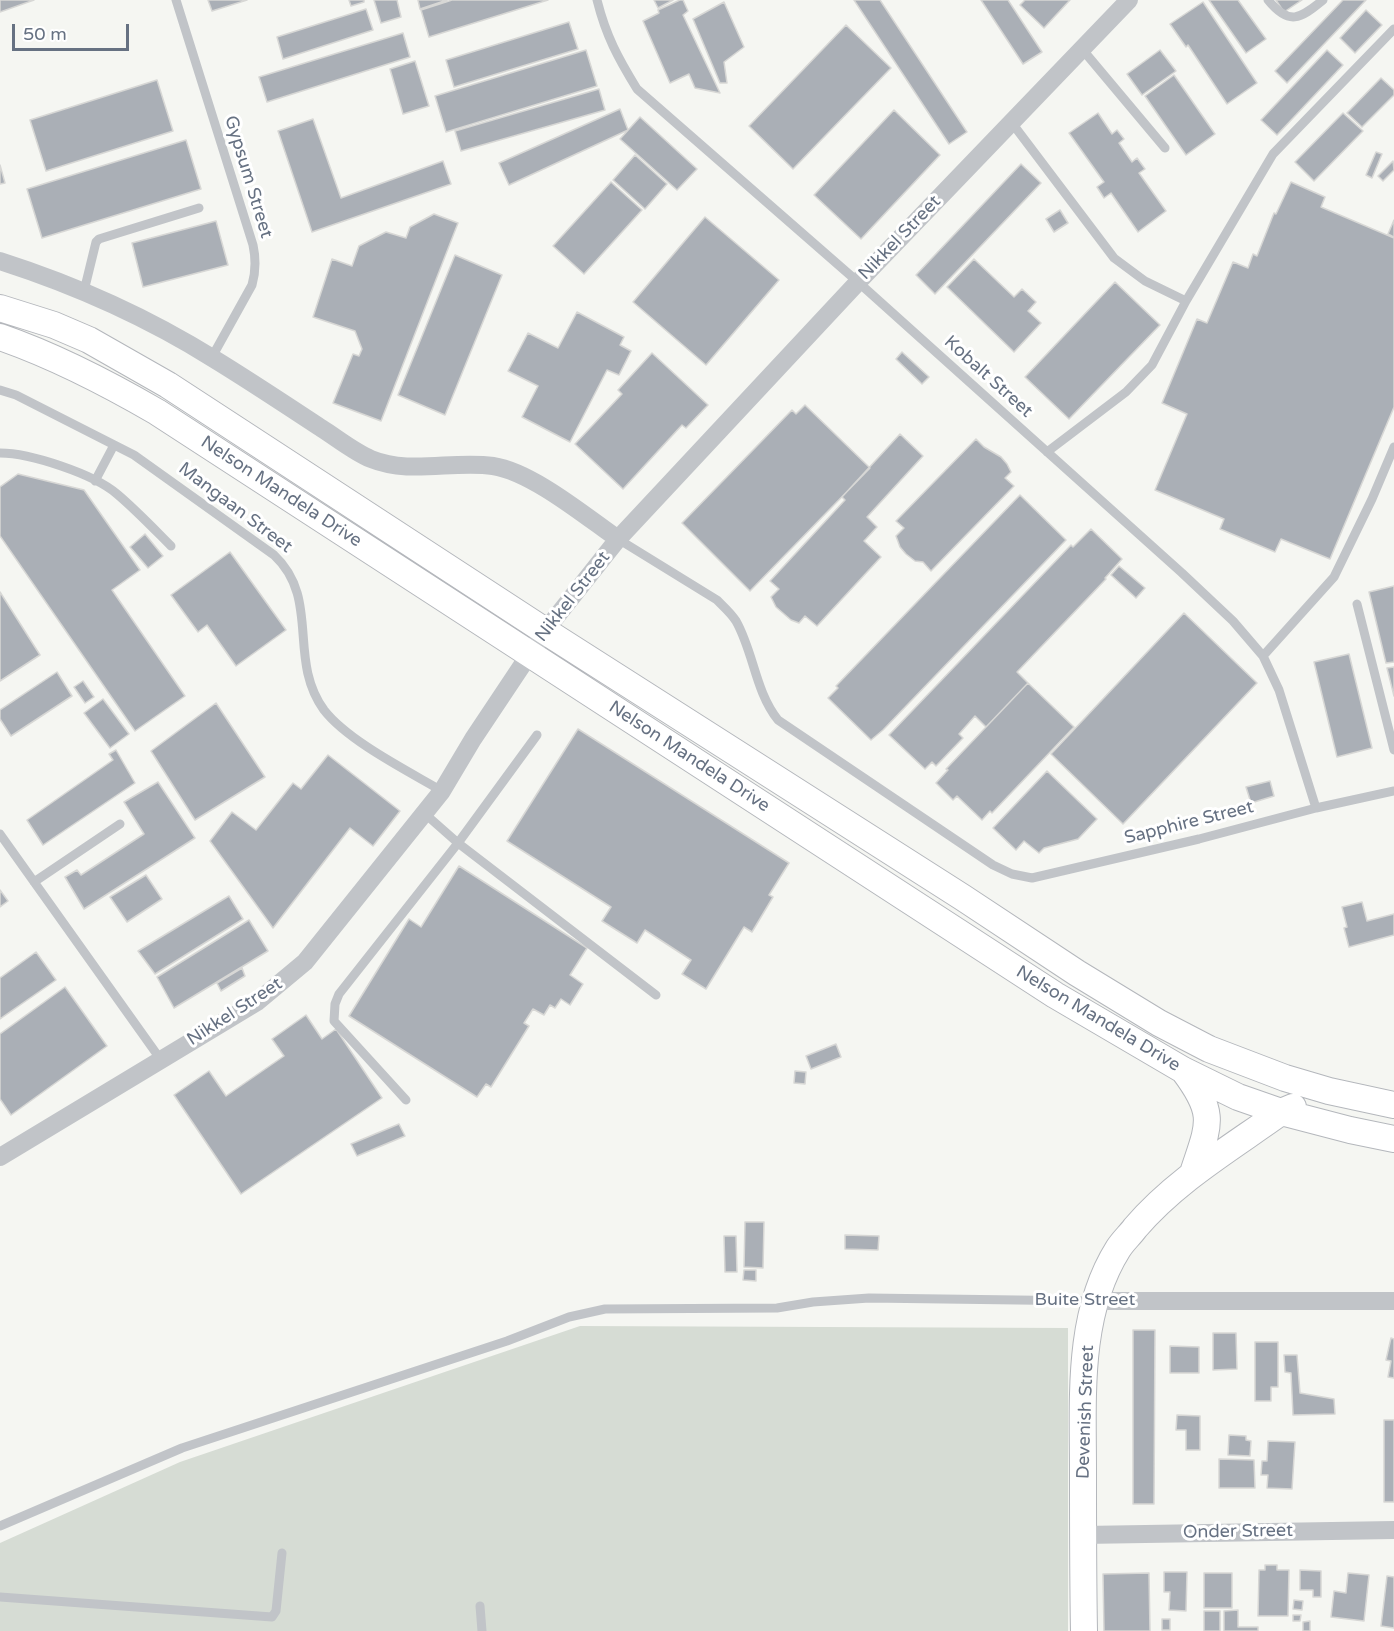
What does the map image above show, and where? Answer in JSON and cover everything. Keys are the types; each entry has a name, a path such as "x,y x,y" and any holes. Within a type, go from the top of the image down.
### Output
{"main road":[{"name":"Nelson Mandela Drive","path":"0,308 54,325 89,340 168,385 545,631 1137,1010 1195,1043 1245,1064 1329,1091 1394,1105"},
{"name":"Nelson Mandela Drive","path":"0,338 52,357 157,412 779,815 942,924 1183,1070 1238,1097 1281,1112 1394,1139"},
{"path":"1183,1070 1203,1098 1208,1117 1206,1133 1193,1173"},
{"name":"Devenish Street","path":"1084,1631 1083,1392 1089,1326 1095,1301 1118,1248 1143,1220 1193,1173 1281,1112 1329,1091"}],"street":[{"name":"Nikkel Street","path":"0,1157 257,1002 305,962 442,791 545,631 618,539 858,282 1129,0"},
{"path":"0,261 110,302 212,357 371,459 404,467 472,464 510,470 560,499 618,539"},
{"name":"Buite Street","path":"1095,1301 1394,1301"},
{"name":"Onder Street","path":"1083,1535 1394,1530"}],"lane":[{"name":"Gypsum Street","path":"176,0 253,245 255,259 256,272 252,285 212,357"},
{"name":"Kobalt Street","path":"597,0 602,22 614,52 637,89 858,282 1233,621 1263,656 1279,690 1316,808"},
{"path":"1268,0 1279,13 1292,19 1306,14 1323,0"},
{"path":"1047,452 1126,392 1152,365 1186,301 1273,154 1394,29"},
{"path":"1082,49 1165,148"},
{"path":"1012,123 1114,258 1145,281 1186,301"},
{"path":"84,291 99,239 199,208"},
{"name":"Mangaan Street","path":"0,390 16,395 134,455 202,502 284,565 297,588 301,604 304,653 308,674 324,710 376,752 442,791"},
{"path":"95,481 114,445"},
{"path":"1263,656 1334,577 1372,499 1394,447"},
{"path":"0,453 16,453 36,458 95,481 116,493 171,546"},
{"name":"Sapphire Street","path":"618,539 717,600 726,609 735,621 765,701 778,720 993,865 1012,874 1032,878 1394,791"},
{"path":"1357,604 1394,750"},
{"path":"406,1100 334,1021 335,1004 339,994 458,843 537,735"},
{"path":"424,813 458,843 656,995"},
{"path":"34,882 120,824"},
{"path":"0,834 161,1060"},
{"name":"Buite Street","path":"0,1526 182,1448 507,1341 568,1317 606,1310 777,1308 813,1302 869,1298 1095,1301"},
{"path":"0,1597 272,1617 276,1611 282,1553"},
{"path":"480,1606 482,1631"}],"shaded area":[{"path":"580,1326 1068,1328 1068,1631 0,1631 0,1543 180,1462"}],"building":[{"path":"0,0 34,0 0,12"},
{"path":"208,0 247,0 212,11"},
{"path":"349,0 364,0 364,2 351,6"},
{"path":"374,0 397,0 401,17 381,23"},
{"path":"418,0 447,0 420,9"},
{"path":"452,0 548,0 429,37 421,10"},
{"path":"654,0 673,0 658,8"},
{"path":"683,0 688,11 683,15 720,93 695,88 689,74 670,83 643,21 659,13 658,10"},
{"path":"854,0 880,0 967,132 949,144"},
{"path":"981,0 1008,0 1042,52 1023,64"},
{"path":"1025,0 1070,0 1044,28 1020,5"},
{"path":"1209,0 1238,0 1266,39 1246,53"},
{"path":"1276,0 1302,0 1284,12"},
{"path":"1343,0 1366,0 1287,83 1275,71"},
{"path":"724,2 744,47 724,62 727,83 720,83 693,19"},
{"path":"1203,2 1257,83 1227,104 1188,45 1186,47 1170,24"},
{"path":"366,9 373,30 283,59 277,37"},
{"path":"1366,10 1382,25 1355,53 1340,38"},
{"path":"569,22 578,49 454,87 446,60"},
{"path":"846,25 891,68 793,169 749,126"},
{"path":"403,33 410,57 267,102 259,77"},
{"path":"586,50 597,86 446,132 435,96"},
{"path":"1160,50 1176,71 1142,95 1127,74"},
{"path":"1327,50 1343,65 1277,135 1261,120"},
{"path":"415,61 429,106 403,114 390,69"},
{"path":"1174,75 1215,134 1186,155 1145,96"},
{"path":"1381,78 1394,90 1394,95 1362,127 1347,113"},
{"path":"157,80 173,131 46,171 30,120"},
{"path":"599,89 605,110 461,151 455,131"},
{"path":"620,109 628,130 509,185 499,163"},
{"path":"894,110 940,155 861,239 814,195"},
{"path":"1098,113 1112,134 1117,130 1124,139 1119,143 1132,162 1137,158 1145,169 1139,173 1166,211 1138,232 1111,193 1104,198 1097,187 1104,182 1069,133"},
{"path":"1343,113 1363,131 1314,181 1295,162"},
{"path":"640,117 697,169 677,190 620,139"},
{"path":"313,119 341,198 443,161 451,184 312,232 278,131"},
{"path":"186,140 201,189 42,238 27,189"},
{"path":"1376,152 1382,154 1372,178 1366,175"},
{"path":"635,155 667,184 645,209 613,180"},
{"path":"1393,161 1394,170 1383,181 1378,176"},
{"path":"1021,164 1041,183 935,294 916,275"},
{"path":"0,165 5,183 0,184"},
{"path":"611,182 642,210 584,274 553,246"},
{"path":"1291,182 1325,197 1321,207 1394,238 1394,407 1330,559 1281,539 1275,552 1220,529 1224,519 1155,490 1187,414 1162,403 1197,319 1207,323 1233,262 1248,268 1253,254 1257,256 1274,213 1276,214"},
{"path":"1060,210 1068,223 1054,232 1046,219"},
{"path":"434,214 458,223 381,421 333,403 353,354 359,356 362,349 355,331 313,317 332,259 352,266 359,246 386,232 406,238 410,227"},
{"path":"705,217 779,280 706,365 633,302"},
{"path":"1394,220 1394,237 1388,234"},
{"path":"216,221 228,265 143,287 132,243"},
{"path":"455,255 502,275 445,415 398,395"},
{"path":"974,259 1014,297 1022,289 1036,302 1028,311 1041,323 1014,352 947,287"},
{"path":"1115,282 1160,325 1069,419 1025,377"},
{"path":"577,312 624,337 620,345 631,351 619,375 607,370 570,442 522,417 538,386 508,371 528,333 558,348"},
{"path":"902,352 929,377 922,384 896,359"},
{"path":"652,353 708,405 686,428 682,425 623,489 575,444 622,394 618,390"},
{"path":"805,405 870,468 750,591 682,523 792,410 796,414"},
{"path":"900,434 923,456 867,517 877,527 864,541 881,557 817,626 805,616 799,623 791,620 776,607 771,597 779,589 770,581 845,500 842,497"},
{"path":"976,439 1007,464 1011,472 1005,478 1014,486 931,571 923,562 915,561 900,547 896,536 904,528 896,521"},
{"path":"18,474 84,490 140,570 112,590 185,696 135,731 0,536 0,487"},
{"path":"1020,495 1066,540 871,740 828,698 838,688 836,686"},
{"path":"1091,529 1122,559 1106,579 1017,672 1028,683 986,727 975,716 959,734 963,738 936,766 932,762 925,769 889,735 1071,545 1073,547"},
{"path":"145,534 163,556 148,568 130,547"},
{"path":"230,552 286,630 236,666 207,625 198,632 171,595"},
{"path":"1119,566 1145,588 1136,598 1111,575"},
{"path":"1394,586 1394,662 1386,663 1369,592"},
{"path":"0,592 40,655 0,681"},
{"path":"1184,613 1257,683 1123,824 1051,754"},
{"path":"1349,654 1372,748 1337,757 1314,662"},
{"path":"1394,667 1394,696 1387,668"},
{"path":"57,672 72,696 11,736 0,719 0,710"},
{"path":"83,681 94,697 85,703 74,687"},
{"path":"1028,683 1074,727 992,813 990,811 982,820 957,796 953,800 936,783 948,770 946,769"},
{"path":"103,699 129,734 110,748 84,713"},
{"path":"216,703 265,777 195,820 151,751"},
{"path":"578,729 789,863 769,895 773,897 752,932 744,927 706,989 682,974 691,960 645,930 637,943 602,921 611,907 507,841"},
{"path":"116,750 135,783 43,845 27,820 113,760 109,754"},
{"path":"328,755 400,811 373,846 350,828 273,928 210,841 232,812 256,830 293,783 301,789"},
{"path":"1047,771 1097,819 1078,839 1044,848 1039,853 1024,841 1016,850 993,828"},
{"path":"1270,781 1274,796 1251,803 1246,787"},
{"path":"158,782 195,838 84,909 65,877 77,870 81,875 144,834 124,802"},
{"path":"459,866 587,948 570,975 583,984 570,1005 561,999 555,1008 550,1005 544,1015 533,1009 524,1023 529,1026 491,1087 486,1084 477,1097 349,1016 409,919 421,927"},
{"path":"146,875 162,899 127,922 110,897"},
{"path":"0,890 8,901 0,907"},
{"path":"229,896 243,919 155,974 138,951"},
{"path":"1362,902 1367,921 1394,914 1394,935 1349,947 1342,907"},
{"path":"249,920 268,951 174,1008 157,977"},
{"path":"36,952 56,980 0,1019 0,978"},
{"path":"242,968 245,976 221,991 217,983"},
{"path":"65,987 107,1046 11,1115 0,1099 0,1034"},
{"path":"306,1015 322,1039 336,1029 382,1098 241,1194 174,1095 209,1071 226,1096 284,1056 272,1039"},
{"path":"836,1044 841,1057 811,1069 806,1056"},
{"path":"795,1071 806,1072 805,1084 794,1083"},
{"path":"399,1124 405,1136 357,1156 351,1144"},
{"path":"745,1222 764,1222 763,1268 744,1267"},
{"path":"845,1235 879,1236 878,1250 845,1249"},
{"path":"724,1236 736,1236 737,1272 725,1272"},
{"path":"744,1270 756,1270 756,1281 743,1280"},
{"path":"1133,1330 1155,1330 1154,1504 1133,1504"},
{"path":"1213,1333 1236,1333 1237,1369 1213,1370"},
{"path":"1391,1338 1394,1339 1394,1378 1388,1377 1391,1361 1386,1360"},
{"path":"1255,1342 1278,1342 1278,1387 1271,1387 1271,1401 1255,1401"},
{"path":"1170,1346 1199,1347 1199,1373 1170,1373"},
{"path":"1284,1355 1297,1355 1300,1393 1334,1399 1335,1414 1293,1415 1291,1373 1285,1372"},
{"path":"1177,1415 1200,1416 1200,1450 1186,1450 1186,1430 1176,1430"},
{"path":"1384,1420 1394,1420 1394,1502 1384,1502"},
{"path":"1229,1435 1246,1436 1246,1440 1251,1441 1250,1456 1228,1455"},
{"path":"1268,1441 1295,1442 1292,1489 1267,1488 1268,1475 1261,1475 1262,1461 1267,1461"},
{"path":"1219,1459 1254,1460 1255,1488 1219,1488"},
{"path":"1265,1565 1277,1565 1277,1570 1289,1570 1288,1616 1258,1616 1259,1570 1265,1570"},
{"path":"1300,1570 1321,1571 1321,1597 1313,1597 1313,1590 1300,1590"},
{"path":"1164,1572 1187,1572 1186,1611 1169,1610 1170,1592 1164,1592"},
{"path":"1149,1573 1150,1631 1104,1631 1103,1574"},
{"path":"1204,1573 1232,1573 1232,1608 1204,1608"},
{"path":"1348,1573 1369,1575 1364,1621 1331,1617 1334,1591 1346,1593"},
{"path":"1387,1576 1394,1577 1394,1628 1381,1626"},
{"path":"1294,1600 1303,1601 1302,1610 1293,1609"},
{"path":"1238,1610 1238,1627 1258,1627 1258,1631 1224,1631 1224,1611"},
{"path":"1204,1611 1220,1611 1220,1631 1204,1631"},
{"path":"1293,1615 1301,1615 1300,1621 1293,1621"},
{"path":"1162,1619 1170,1619 1170,1630 1162,1630"},
{"path":"1310,1621 1310,1631 1303,1631 1303,1622"}]}
